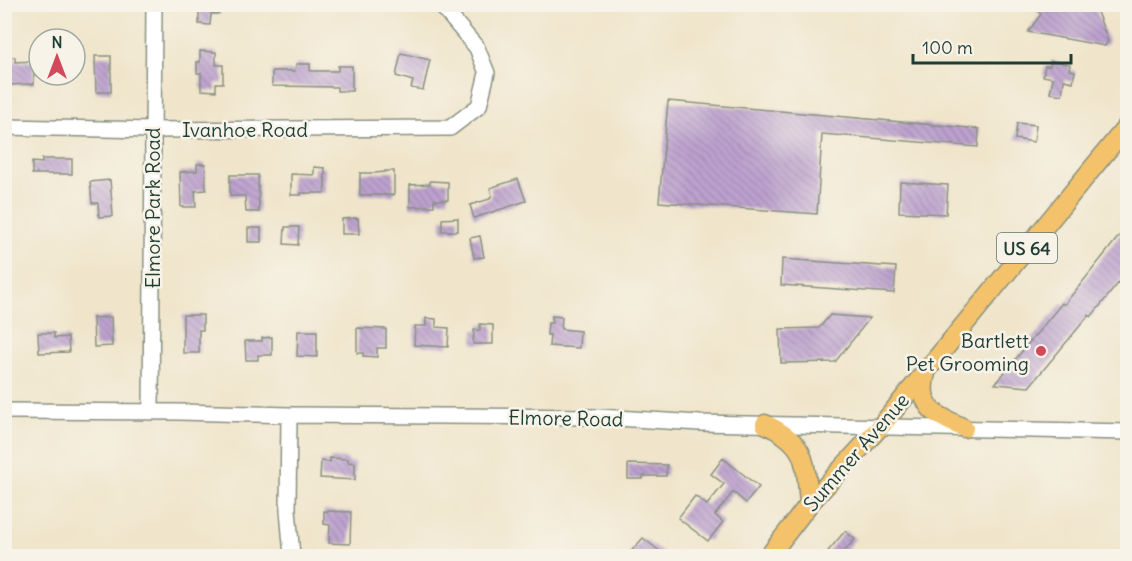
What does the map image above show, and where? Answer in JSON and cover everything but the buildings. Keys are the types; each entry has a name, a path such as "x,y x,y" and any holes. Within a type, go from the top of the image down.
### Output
{"main road":[{"name":"Summer Avenue","path":"769,556 809,504 881,426 1128,125"},
{"path":"927,370 923,380 925,398 930,409 938,416 964,428"},
{"path":"765,424 790,438 801,453 806,470 809,504"}],"street":[{"name":"Elmore Park Road","path":"151,412 154,4"},
{"name":"Ivanhoe Road","path":"4,127 153,130 450,128 479,106 487,74 477,48 440,4"},
{"name":"Elmore Road","path":"4,411 599,417 700,423 1128,432"},
{"path":"289,415 288,510 292,556"}],"place":[{"name":"Bartlett Pet Grooming","path":"1041,351"}]}
